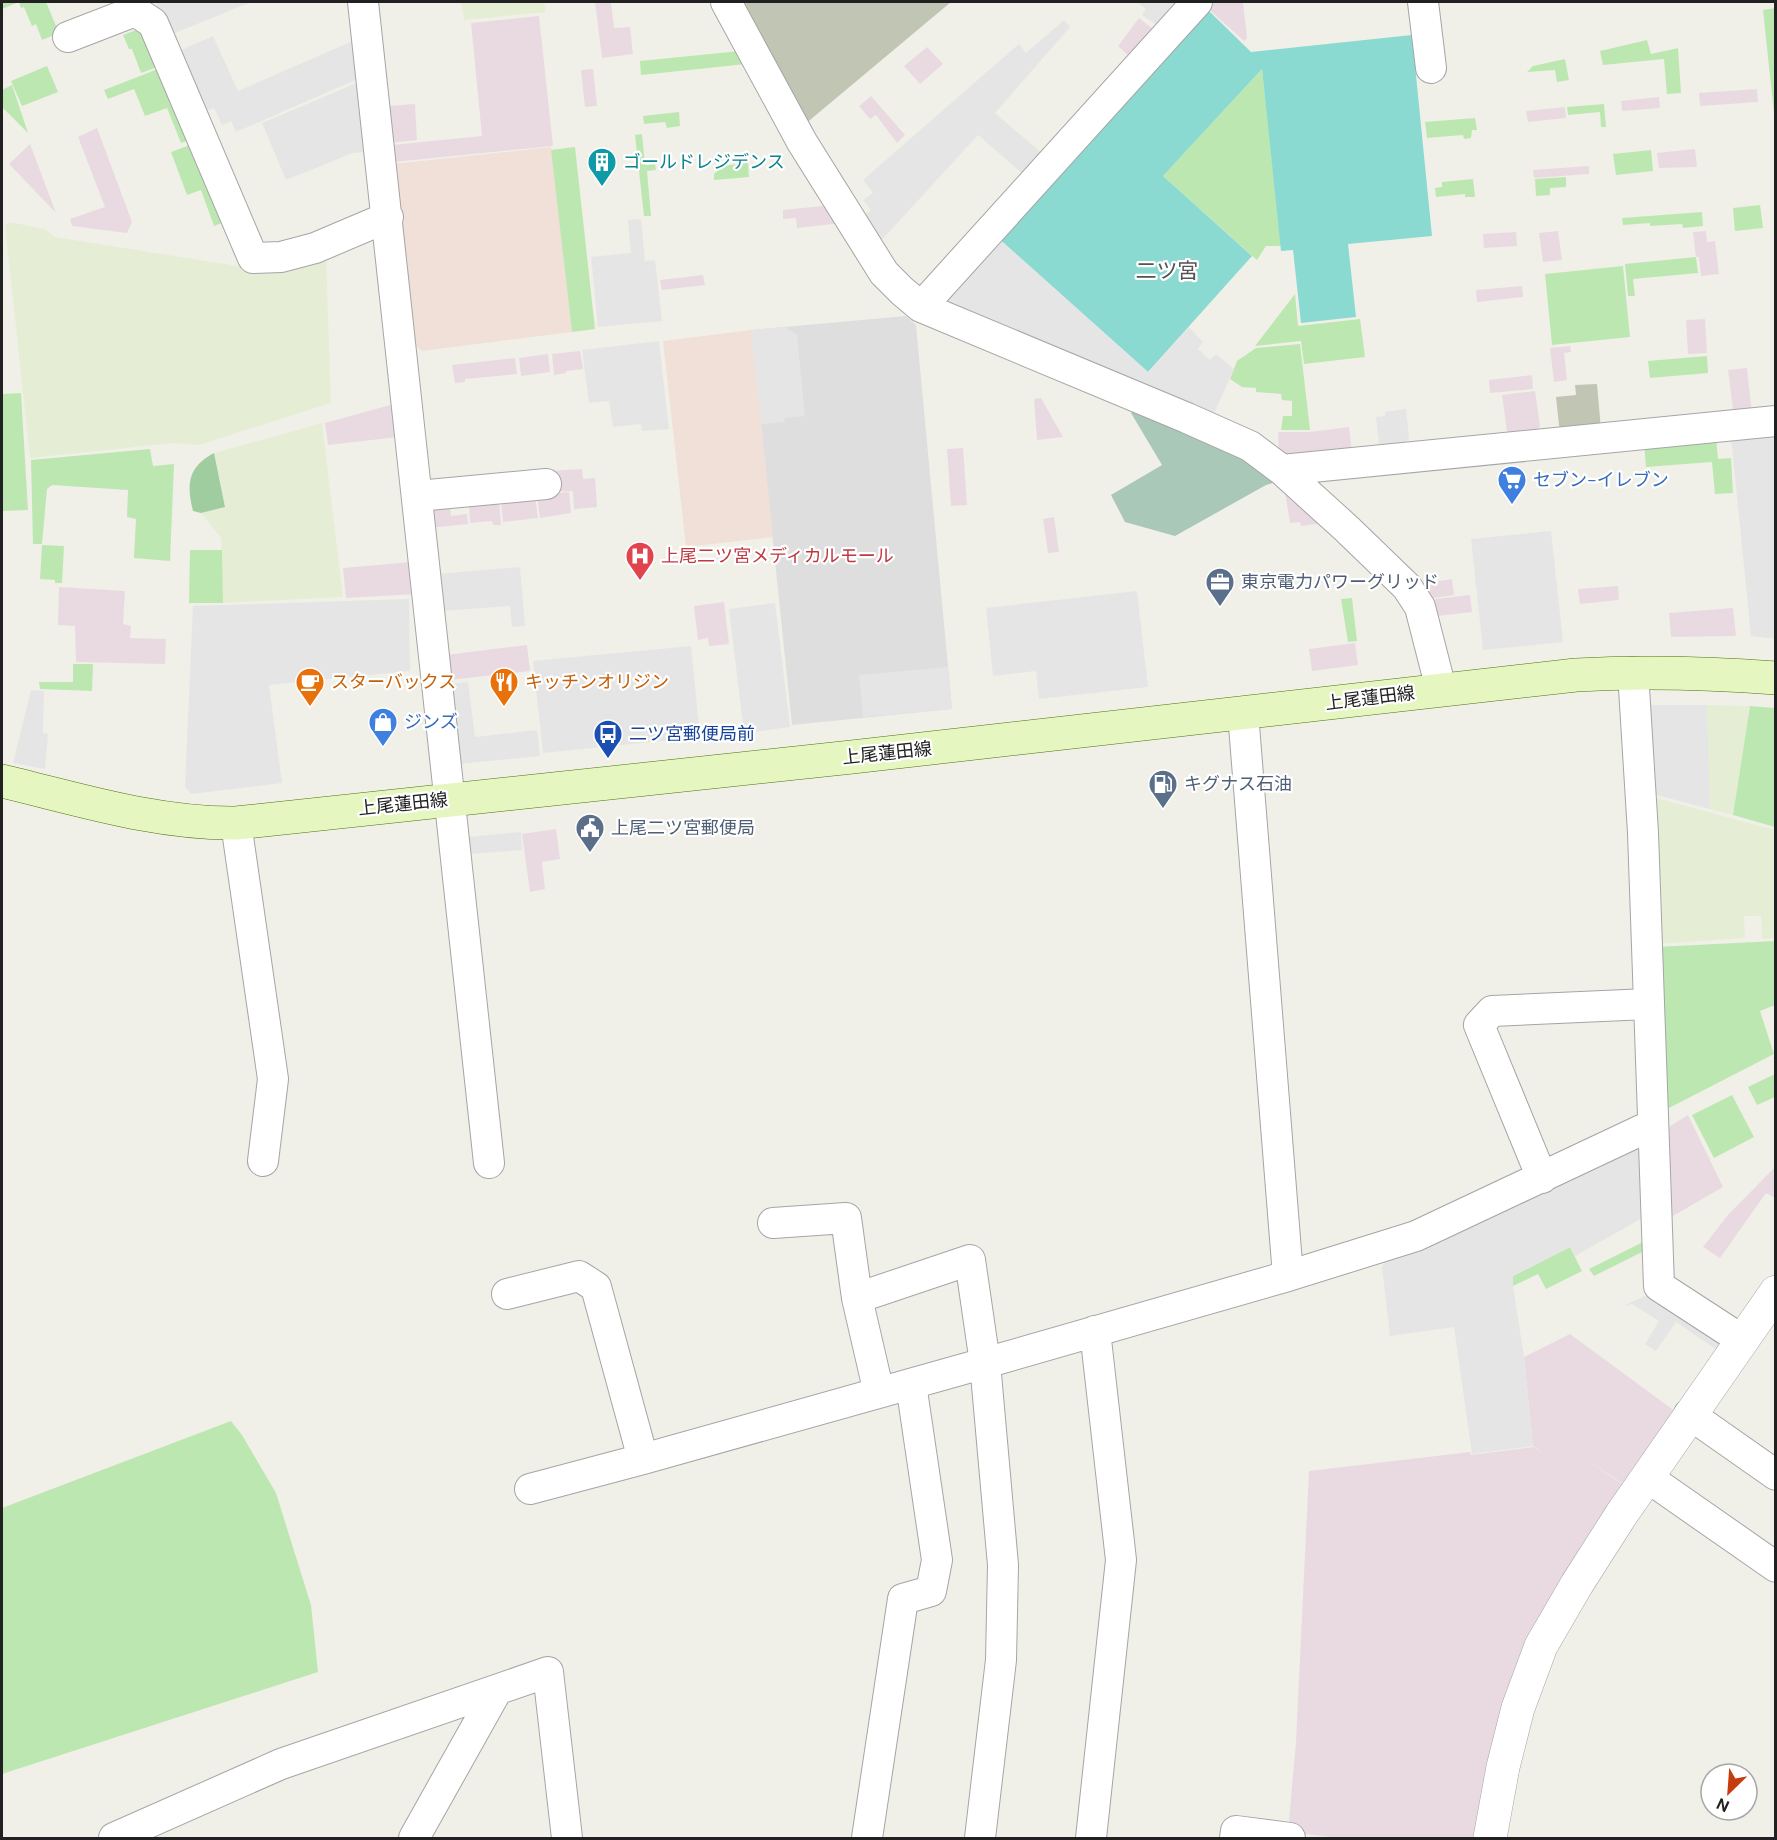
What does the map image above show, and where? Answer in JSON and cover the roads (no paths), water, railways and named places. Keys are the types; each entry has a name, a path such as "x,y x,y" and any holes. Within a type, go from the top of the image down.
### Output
{"main road":[{"name":"上尾蓮田線","path":"2,781 167,819 236,823 852,757 1576,675 1633,672 1776,678"}],"street":[{"path":"363,2 489,1163"},
{"path":"726,2 802,142 879,264 902,291 921,307 1250,446 1282,470 1347,529 1414,597 1420,607 1441,689"},
{"path":"921,307 1197,2"},
{"path":"1423,2 1431,69"},
{"path":"68,37 135,11 153,23 253,258 281,257 315,248 388,217"},
{"path":"1282,470 1776,421"},
{"path":"418,496 546,484"},
{"path":"1633,672 1643,833 1659,1286 1742,1340"},
{"path":"1243,712 1288,1276"},
{"path":"236,823 273,1079 263,1161"},
{"path":"1542,1178 1479,1025 1492,1011 1648,1004"},
{"path":"530,1489 985,1363 1288,1276 1416,1236 1542,1178 1637,1130 1652,1125"},
{"path":"773,1223 846,1218 858,1298 879,1393"},
{"path":"858,1298 970,1260 985,1363 1004,1565 1001,1660 980,1839"},
{"path":"507,1294 579,1276 596,1287 644,1459"},
{"path":"1490,1839 1503,1767 1518,1708 1541,1646 1577,1584 1689,1414 1774,1297"},
{"path":"1091,1839 1121,1560 1095,1331"},
{"path":"867,1839 903,1599 931,1591 937,1560 911,1384"},
{"path":"1689,1414 1776,1475"},
{"path":"1647,1477 1776,1567"},
{"path":"114,1839 281,1764 548,1672 567,1839"},
{"path":"414,1839 497,1690"},
{"path":"1235,1839 1236,1831 1290,1839"}],"place":[{"name":"ゴールドレジデンス","path":"602,188"},
{"name":"セブン-イレブン","path":"1512,506"},
{"name":"上尾二ツ宮メディカルモール","path":"640,582"},
{"name":"東京電力パワーグリッド","path":"1220,608"},
{"name":"スターバックス","path":"310,708"},
{"name":"キッチンオリジン","path":"504,708"},
{"name":"ジンズ","path":"383,748"},
{"name":"二ツ宮郵便局前","path":"608,760"},
{"name":"キグナス石油","path":"1163,810"},
{"name":"上尾二ツ宮郵便局","path":"590,854"}],"district":[{"name":"二ツ宮","path":"1167,271"}]}
